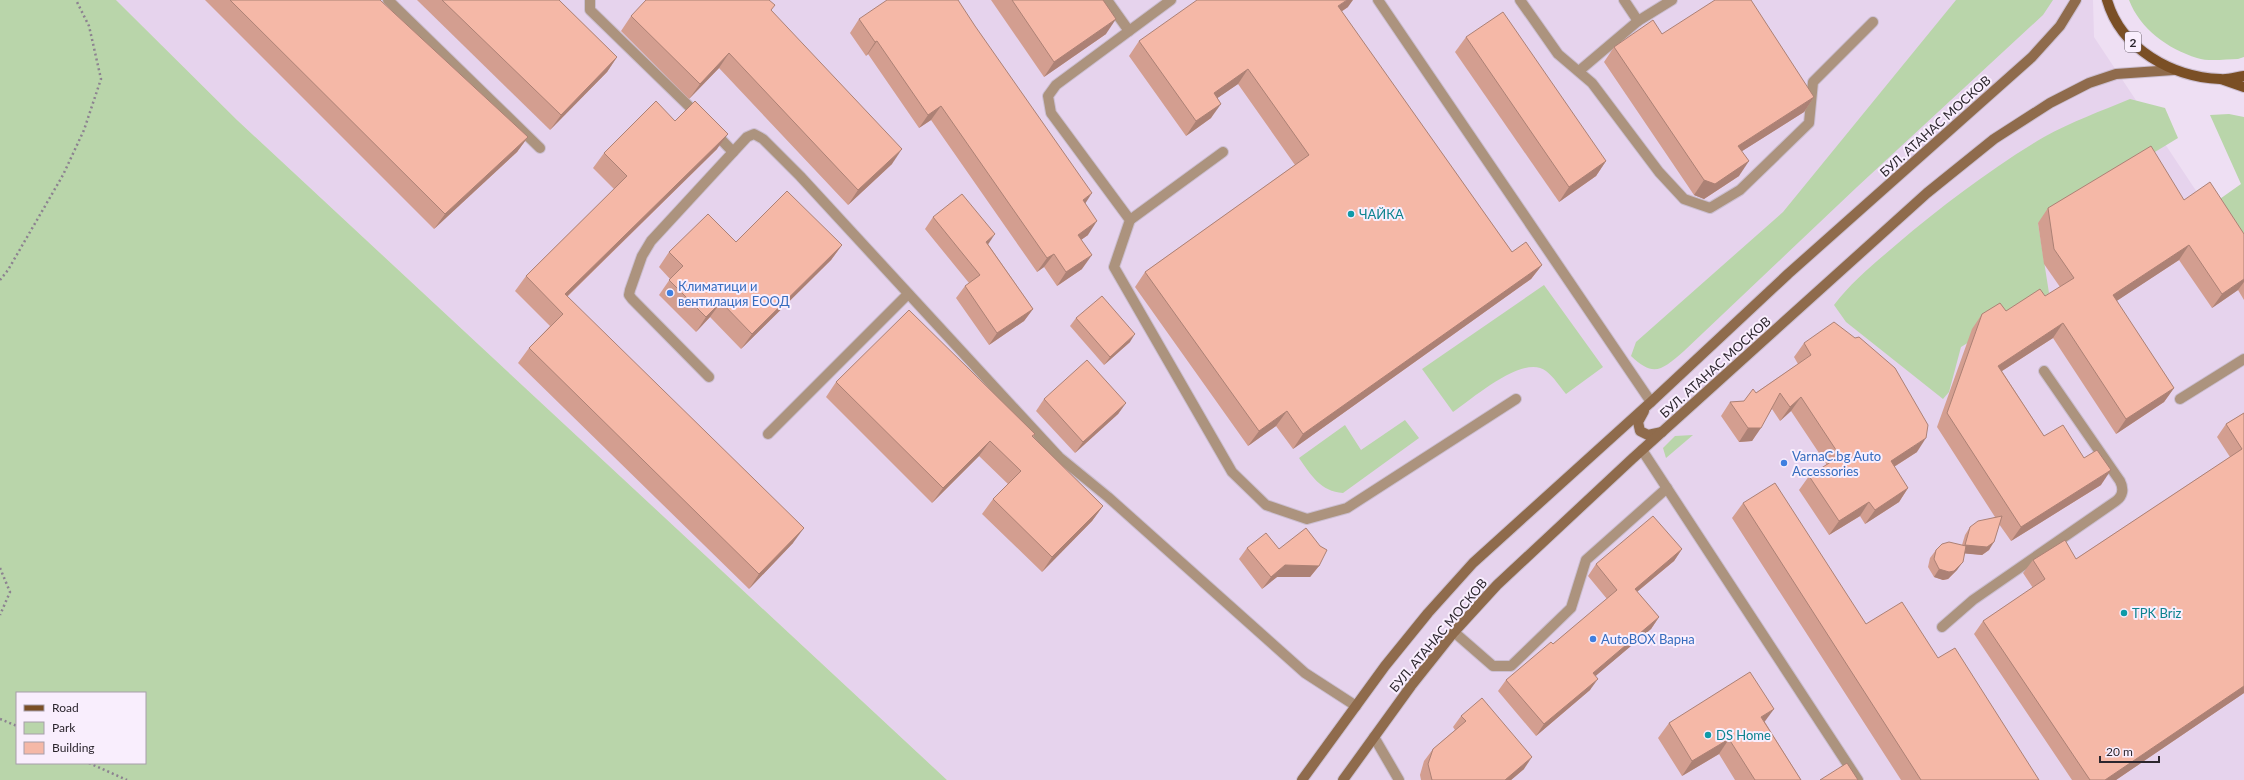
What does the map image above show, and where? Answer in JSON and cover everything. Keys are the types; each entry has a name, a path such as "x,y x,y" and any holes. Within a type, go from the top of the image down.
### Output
{"main road":[{"name":"БУЛ. АТАНАС МОСКОВ","path":"1302,780 1428,612 1473,563 1651,402 1788,274 2032,57 2060,26 2076,0"},
{"name":"2","path":"2107,0 2125,33 2146,55 2173,70 2197,77 2222,80 2244,87"},
{"name":"БУЛ. АТАНАС МОСКОВ","path":"1343,780 1454,632 1497,585 1642,450 1927,193 1994,139 2050,103 2089,83 2116,74 2173,70"},
{"name":"2","path":"2222,80 2244,76"},
{"path":"1651,402 1638,422 1640,431 1648,435 1663,431"}],"lane":[{"path":"388,0 540,148"},
{"path":"590,0 590,10 733,152"},
{"path":"1107,0 1129,31"},
{"path":"1130,220 1051,113 1048,96 1056,85 1171,0"},
{"path":"1378,0 1651,402"},
{"path":"1520,0 1558,54 1592,83 1659,172 1678,193 1684,198 1710,208 1740,190 1809,123 1813,82 1873,22"},
{"path":"1624,0 1638,21"},
{"path":"1579,71 1638,21 1672,0"},
{"path":"710,377 629,295 642,256 651,241 747,137 754,134 763,139 1059,457 1108,497 1306,673 1356,706"},
{"path":"1223,152 1130,220 1114,267 1232,472 1266,505 1307,519 1347,508 1516,399"},
{"path":"768,434 908,294"},
{"path":"2180,399 2244,359"},
{"path":"1942,627 1972,600 2116,501 2122,494 2123,490 2120,481 2044,371"},
{"path":"1642,450 1858,780"},
{"path":"1454,632 1493,666 1511,666 1571,608 1586,560 1667,488"},
{"path":"1374,737 1399,780"}],"path":[{"path":"0,280 8,270 63,175 84,130 101,79 89,26 76,0"},
{"path":"0,568 10,592 0,615"},
{"path":"0,719 16,726"},
{"path":"91,764 127,780"}],"shaded area":[{"path":"116,0 2093,0 2094,37 2244,263 2244,780 947,780 237,120"}],"green space":[{"path":"0,0 116,0 237,120 947,780 0,780"},
{"path":"1956,0 2053,0 2043,15 1857,187 1676,358 1664,367 1652,369 1639,363 1631,356 1636,342 1783,212"},
{"path":"2129,0 2244,0 2244,57 2238,59 2207,60 2186,54 2166,43 2148,29 2140,20"},
{"path":"2130,99 2165,108 2178,138 2038,223 2049,293 1961,347 1949,392 1943,399 1846,322 1834,305 1841,296 1872,265 1932,215 1987,174 2044,137"},
{"path":"2229,114 2244,117 2244,241 2217,201 2241,184 2210,115"},
{"path":"1544,285 1603,367 1566,394 1546,371 1536,367 1525,368 1498,380 1453,412 1422,369"},
{"path":"1405,420 1419,438 1343,493 1335,492 1322,486 1312,476 1299,458 1345,425 1361,450"},
{"path":"1693,435 1666,458 1663,448 1675,436"}],"building":[{"path":"230,0 380,0 528,137 445,214"},
{"path":"442,0 559,0 617,57 561,115"},
{"path":"646,0 769,0 775,5 771,10 902,149 858,190 729,53 700,84 631,16"},
{"path":"887,0 958,0 1092,193 1083,200 1097,221 1078,235 1092,255 1066,272 1054,254 1047,258 941,106 928,115 877,41 875,42 859,19"},
{"path":"1012,0 1103,0 1116,19 1054,62"},
{"name":"ЧАЙКА","path":"1197,0 1347,0 1338,6 1512,252 1526,242 1542,265 1303,434 1287,411 1259,431 1145,272 1309,155 1248,69 1214,93 1221,104 1196,121 1139,41"},
{"path":"1715,0 1751,0 1814,97 1738,146 1749,161 1715,184 1704,180 1614,47 1653,20 1662,34"},
{"path":"1503,12 1606,161 1569,187 1466,37"},
{"path":"656,101 675,121 695,101 728,134 565,294 804,528 759,574 529,348 563,314 526,276 627,176 604,153"},
{"path":"2151,146 2184,200 2210,182 2244,234 2244,279 2222,294 2189,245 2113,295 2174,388 2126,419 2063,323 1998,366 2044,436 2063,425 2084,458 2097,450 2111,470 2021,527 1947,413 1982,314 2000,303 2006,311 2040,289 2045,296 2074,278 2054,249 2048,208"},
{"path":"787,191 842,245 752,334 721,302 706,317 669,280 683,266 669,252 708,214 736,242"},
{"path":"962,194 995,234 986,242 1033,309 997,333 965,286 980,275 933,217"},
{"path":"1102,296 1135,334 1110,357 1076,318"},
{"path":"909,310 1035,434 1032,436 1103,506 1052,557 993,499 1021,471 990,441 943,488 836,382"},
{"path":"1834,322 1855,338 1859,337 1895,368 1928,425 1926,438 1891,461 1908,488 1875,510 1869,502 1839,521 1809,476 1840,456 1801,397 1790,407 1780,393 1761,428 1748,428 1730,402 1744,401 1753,389 1756,393 1811,355 1804,343"},
{"path":"1087,360 1126,403 1083,442 1044,399"},
{"name":"TPK Briz","path":"2244,413 2244,686 2105,780 2090,780 1983,621 2045,579 2033,560 2065,540 2076,559 2242,449 2226,424"},
{"path":"1775,483 1866,624 1902,602 1938,658 1955,648 2039,780 1921,780 1743,503"},
{"path":"1653,516 1682,549 1635,589 1659,617 1593,673 1598,679 1544,724 1506,680 1551,642 1553,644 1617,590 1596,564"},
{"path":"2002,516 1994,542 1987,547 1965,545 1970,527 1978,521"},
{"path":"1306,528 1320,546 1327,550 1319,566 1285,565 1271,577 1247,548 1266,533 1279,549"},
{"path":"1949,542 1966,546 1963,562 1954,571 1949,572 1939,569 1934,559 1936,550 1942,544"},
{"name":"DS Home","path":"1750,672 1774,709 1761,717 1801,780 1755,780 1729,739 1692,761 1669,723"},
{"path":"1482,698 1532,757 1505,780 1432,780 1428,764 1433,749 1466,721 1461,716"},
{"path":"1847,763 1858,780 1820,780"}],"place":[{"name":"ЧАЙКА","path":"1351,214"},
{"name":"Климатици и вентилация ЕООД","path":"670,293"},
{"name":"VarnaC.bg Auto Accessories","path":"1784,463"},
{"name":"TPK Briz","path":"2124,613"},
{"name":"AutoBOX Варна","path":"1593,639"},
{"name":"DS Home","path":"1708,735"}]}
